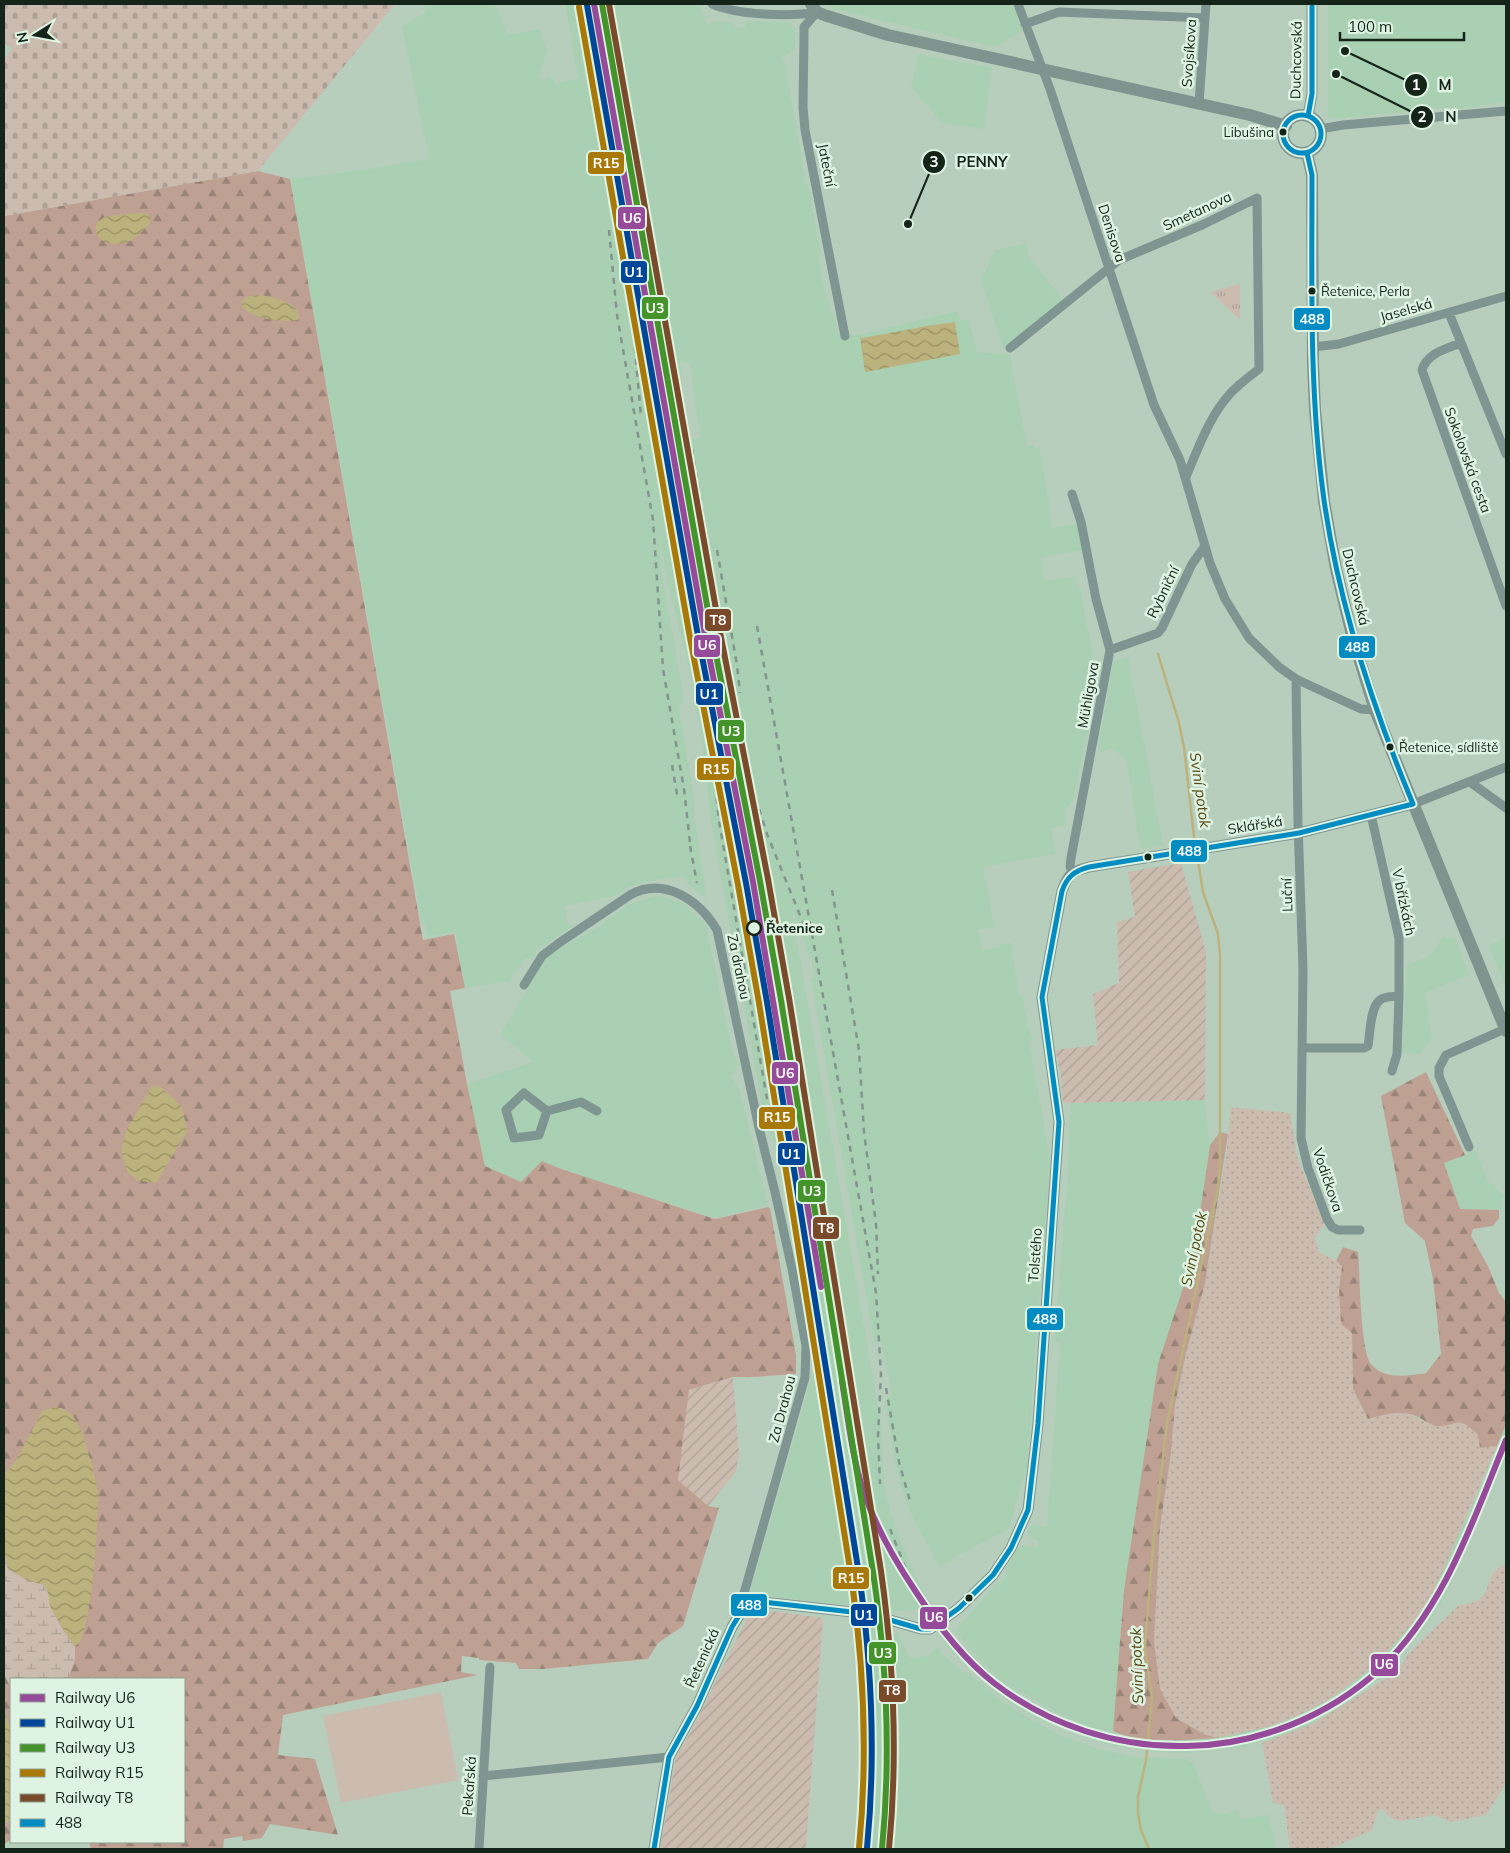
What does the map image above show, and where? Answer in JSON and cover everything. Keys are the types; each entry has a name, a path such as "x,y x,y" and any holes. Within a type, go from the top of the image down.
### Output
{"main road":[{"path":"814,8 858,27 888,35 1268,120 1286,126 1284,135 1289,147 1299,153 1307,152 1317,146 1320,140 1320,129"},
{"name":"Duchcovská","path":"1286,126 1290,120 1296,117 1308,116 1313,119 1320,129"},
{"name":"Duchcovská","path":"1307,152 1312,176 1313,348 1317,439 1330,536 1347,616 1375,710 1506,1030"}],"street":[{"path":"712,4 731,10 804,14 814,8"},
{"name":"Denisova","path":"1018,4 1043,70 1154,405 1186,476 1205,546 1225,599 1250,638 1279,668 1296,679 1361,709 1375,710"},
{"name":"Svojsíkova","path":"1199,104 1206,4"},
{"name":"Duchcovská","path":"1308,116 1312,94 1312,4"},
{"name":"Jateční","path":"814,8 804,27 803,107 805,130 846,336"},
{"path":"1025,24 1059,12 1205,18"},
{"path":"1320,129 1343,125 1506,111"},
{"name":"Smetanova","path":"1010,348 1119,260 1257,198 1259,369 1242,382 1224,401 1199,445 1186,476"},
{"name":"Jaselská","path":"1313,348 1339,344 1506,296"},
{"path":"1448,313 1506,454"},
{"name":"Sokolovská cesta","path":"1461,343 1430,356 1422,370 1506,606"},
{"name":"Mühligova","path":"1072,494 1081,522 1096,599 1110,650 1071,858 1070,866 1072,873"},
{"name":"Rybniční","path":"1110,650 1154,635 1162,628 1192,564 1205,546"},
{"name":"Luční","path":"1296,679 1298,833 1303,970 1301,1111"},
{"path":"1413,804 1506,769"},
{"path":"1470,782 1506,808"},
{"name":"Sklářská","path":"1072,873 1089,867 1298,833 1413,804"},
{"name":"V břízkách","path":"1371,815 1399,938 1397,1054 1392,1071"},
{"name":"Tolstého","path":"746,1606 763,1602 852,1612 921,1629 930,1629 949,1617 994,1575 1011,1548 1028,1510 1038,1424 1059,1122 1042,997 1062,891 1066,879 1072,873"},
{"name":"Za drahou","path":"524,985 542,956 623,900 642,890 665,888 680,893 711,920 717,930 759,1128 780,1215"},
{"path":"1302,1048 1364,1048 1368,1046 1374,1007 1378,1001 1384,998 1399,996"},
{"path":"1469,1147 1439,1076 1439,1068 1442,1059 1446,1055 1506,1030"},
{"path":"524,1094 547,1111 539,1135 514,1138 506,1110 524,1094"},
{"path":"547,1111 581,1102 597,1111"},
{"name":"Vodičkova","path":"1301,1111 1303,1150 1327,1219 1332,1227 1338,1230 1360,1230"},
{"name":"Za Drahou","path":"746,1606 743,1597 795,1415 806,1367 806,1346 780,1215"},
{"name":"Řetenická","path":"654,1849 670,1757 697,1706 732,1627 746,1606"},
{"name":"Pekařská","path":"478,1849 490,1667"},
{"path":"483,1776 670,1757"}],"shaded area":[{"path":"424,4 497,4 495,5 508,35 540,29 547,50 539,78 546,81 548,76 554,79 555,84 578,78 565,4 602,4 664,362 672,360 673,349 670,349 611,4 697,4 702,9 706,24 718,21 731,22 735,28 745,27 747,21 788,22 796,29 795,49 782,58 785,61 806,184 808,184 821,256 818,258 826,296 837,332 842,337 857,335 958,311 961,321 969,319 977,352 1010,355 1027,446 1034,445 1035,448 1040,447 1052,528 1079,523 1083,550 1041,558 1045,581 1075,576 1082,598 1097,679 1099,681 1073,801 1064,809 1066,825 1051,828 1056,854 983,867 995,927 978,930 982,950 999,947 999,945 1011,942 1019,995 1024,997 1023,1005 1028,1023 1027,1027 1033,1040 1030,1044 1050,1160 1027,1466 1009,1529 939,1566 910,1512 895,1462 885,1401 892,1394 881,1342 874,1342 811,978 815,977 812,963 791,906 882,1430 883,1474 887,1499 894,1524 916,1577 930,1602 957,1639 986,1668 1026,1698 1045,1709 1087,1725 1050,1709 1008,1684 987,1667 955,1631 997,1583 1005,1579 1006,1568 1017,1549 1023,1545 1037,1548 1039,1541 1027,1534 1030,1526 1047,1526 1060,1343 1054,1341 1068,1172 1070,1103 1205,1100 1210,1148 1194,1254 1158,1364 1124,1590 1113,1731 1096,1728 1156,1740 1217,1738 1271,1726 1301,1714 1349,1686 1376,1664 1412,1624 1468,1516 1506,1425 1506,1457 1444,1599 1422,1631 1385,1674 1340,1708 1306,1726 1274,1738 1241,1747 1189,1753 1155,1752 1096,1741 1040,1720 1019,1709 993,1690 947,1647 920,1609 879,1613 886,1710 886,1789 881,1849 862,1849 867,1789 867,1711 855,1580 856,1606 781,1598 750,1592 814,1369 776,1144 766,1128 710,816 704,752 690,672 665,571 659,536 662,573 684,699 679,708 694,797 695,822 707,899 690,886 683,876 644,882 629,887 614,896 565,906 568,925 575,925 534,952 535,956 533,958 525,959 509,981 465,988 455,932 427,937 424,923 422,924 290,179 429,159 402,26 426,12","holes":["680,361 690,364 700,437 687,441 692,474 690,475 692,491 695,491 699,513 697,514 714,614 716,614 734,716 719,663 687,471"]},
{"path":"825,4 1014,4 1023,31 995,47 841,11"},
{"path":"1328,4 1506,4 1506,102 1458,109 1457,107 1330,119 1328,116"},
{"path":"918,54 992,68 984,129 942,123 911,87"},
{"path":"1027,243 1028,256 1064,301 1004,350 981,280 995,250"},
{"path":"1128,657 1163,845 1140,849 1127,761 1112,748 1100,753 1098,749 1113,661"},
{"path":"657,895 683,903 706,924 733,1054 739,1064 731,1077 739,1088 768,1205 715,1218 581,1176 542,1161 521,1182 485,1167 467,1084 533,1062 500,1034 536,973 550,954 592,931 628,905"},
{"path":"1444,936 1456,940 1469,975 1425,993 1432,1037 1420,1054 1402,1052 1407,965 1429,956"},
{"path":"1506,938 1506,987 1488,945"},
{"path":"1476,1150 1487,1180 1504,1196 1501,1210 1460,1209 1444,1163"},
{"path":"897,1633 910,1658 928,1656 936,1647 963,1672 969,1673 1005,1704 1056,1733 1093,1747 1128,1756 1183,1759 1193,1762 1212,1811 1223,1814 1237,1810 1240,1819 1269,1815 1276,1849 885,1849 892,1721 888,1634"}],"green space":[{"path":"4,4 395,4 258,171 4,216 4,59 12,49 4,42"},
{"path":"258,171 290,179 423,940 454,934 465,988 450,991 467,1084 485,1166 521,1182 542,1161 561,1169 715,1219 770,1208 796,1355 796,1374 733,1377 689,1390 708,1506 719,1508 683,1626 658,1643 648,1659 543,1669 519,1669 516,1663 479,1660 479,1658 462,1656 461,1672 478,1675 283,1715 278,1755 315,1759 338,1835 270,1824 262,1838 243,1841 242,1836 224,1839 223,1849 91,1849 89,1843 185,1843 185,1678 10,1678 10,1840 4,1845 4,1550 8,1569 44,1585 50,1606 66,1631 84,1628 89,1605 96,1535 66,1411 61,1408 48,1409 16,1461 4,1475 4,216","holes":["187,1131 176,1148 127,1172"]},
{"path":"1240,284 1240,320 1210,292"},
{"path":"1181,863 1206,952 1205,1100 1063,1103 1061,1076 1055,1050 1098,1045 1093,994 1119,983 1117,922 1135,917 1128,872"},
{"path":"1426,1072 1465,1155 1444,1163 1460,1209 1499,1210 1499,1218 1493,1226 1473,1229 1471,1236 1488,1266 1499,1293 1506,1302 1506,1425 1497,1446 1480,1448 1478,1435 1471,1428 1461,1423 1436,1426 1405,1413 1387,1414 1368,1419 1353,1389 1352,1333 1341,1324 1339,1288 1342,1266 1336,1261 1343,1247 1358,1252 1361,1311 1367,1356 1371,1364 1376,1369 1390,1375 1405,1376 1426,1373 1441,1354 1433,1279 1425,1241 1405,1223 1381,1096"},
{"path":"1231,1107 1290,1113 1297,1156 1324,1224 1315,1238 1319,1252 1342,1266 1339,1288 1352,1333 1353,1389 1368,1419 1392,1412 1405,1412 1434,1426 1454,1422 1465,1423 1478,1435 1480,1448 1497,1446 1433,1593 1412,1624 1376,1664 1333,1697 1301,1714 1271,1726 1217,1738 1204,1734 1176,1718 1160,1689 1154,1641 1160,1528 1171,1453 1175,1405 1207,1269 1226,1155"},
{"path":"1220,1132 1228,1134 1205,1283 1186,1353 1175,1405 1171,1453 1160,1528 1154,1641 1160,1689 1176,1718 1204,1734 1217,1738 1164,1740 1136,1738 1113,1731 1124,1590 1158,1364 1194,1254 1210,1145"},
{"path":"733,1377 739,1453 736,1472 708,1506 678,1480 689,1390"},
{"path":"4,1550 8,1569 27,1580 44,1585 53,1611 75,1646 75,1660 68,1678 10,1678 10,1686 4,1674"},
{"path":"1506,1564 1506,1783 1486,1815 1451,1822 1435,1815 1400,1821 1392,1819 1382,1809 1378,1811 1372,1830 1331,1849 1290,1849 1284,1805 1273,1803 1262,1743 1314,1723 1398,1671 1408,1654 1459,1605 1472,1603 1480,1599 1485,1594 1492,1575 1497,1569"},
{"path":"765,1610 823,1618 806,1847 804,1849 660,1849 676,1757 692,1730 747,1618"},
{"path":"441,1692 458,1780 341,1803 323,1716"}],"water":[{"path":"147,214 151,218 148,225 130,241 112,244 99,237 96,228 97,222 107,216"},
{"path":"262,295 292,305 298,314 298,320 268,319 254,315 242,307 242,300 249,296"},
{"path":"955,322 960,354 865,372 860,336 862,338"},
{"path":"152,1086 161,1087 182,1107 187,1131 156,1183 138,1180 127,1172 121,1150 126,1131"},
{"path":"54,1407 67,1412 76,1420 84,1438 98,1494 95,1555 90,1599 80,1643 75,1646 53,1611 44,1585 27,1580 8,1569 4,1550 4,1475 16,1461 42,1411"},
{"path":"4,1711 10,1728 10,1819 4,1825"}],"waterway":[{"name":"Sviní potok","path":"1158,654 1179,723 1184,747 1195,846"},
{"name":"Sviní potok","path":"1149,1849 1141,1830 1138,1814 1138,1797 1146,1760 1152,1697 1145,1648 1154,1535 1167,1423 1218,1188 1220,1165 1220,956 1218,934 1203,892 1197,854"}],"railway":[{"path":"576,4 634,339 641,416"},
{"path":"609,230 617,315 653,520 663,669 684,789 691,852"},
{"path":"692,449 740,731"},
{"path":"682,457 700,574"},
{"path":"717,550 740,693"},
{"path":"693,566 726,703 767,834 806,930"},
{"path":"757,626 876,1293 881,1374 878,1436 880,1484"},
{"path":"722,722 745,805 753,846 842,1381"},
{"path":"710,738 719,821 771,1122"},
{"path":"672,765 678,800"},
{"path":"690,846 697,883"},
{"path":"832,890 859,1050 864,1132 876,1224 878,1274"},
{"path":"886,1388 899,1462 911,1505"},
{"path":"890,1529 909,1577 932,1616"}],"rail line":[{"name":"U6","path":"594,4 705,635 753,882 821,1287"},
{"name":"U3","path":"602,4 712,634 781,1000 873,1572 882,1641 886,1710 887,1745 882,1849"},
{"name":"T8","path":"609,4 720,632 789,998 881,1571 892,1675 894,1745 889,1849"},
{"name":"U1","path":"587,5 698,636 767,1002 859,1574 870,1677 872,1745 867,1848"},
{"name":"R15","path":"579,7 690,638 759,1003 851,1575 862,1677 864,1745 859,1848"},
{"name":"U6","path":"842,1381 856,1466 874,1518 907,1578 931,1615 960,1651 994,1683 1037,1711 1085,1731 1135,1743 1161,1746 1213,1744 1265,1734 1315,1714 1360,1686 1380,1669 1403,1645 1440,1591 1469,1532 1506,1440"}],"transit line":[{"name":"488","path":"1308,116 1312,94 1312,4"},
{"name":"488","path":"1302,115 1315,121 1321,134 1315,147 1302,153 1289,147 1283,134 1289,121 1302,115"},
{"name":"488","path":"1307,153 1312,175 1312,297 1316,419 1319,459 1330,539 1338,578 1359,655 1384,730 1413,804"},
{"name":"488","path":"654,1849 669,1757 697,1706 732,1627 745,1606 763,1602 852,1612 921,1629 930,1629 959,1608 993,1575 1011,1548 1028,1510 1038,1424 1059,1122 1042,997 1062,891 1066,882 1079,870 1089,867 1299,833 1413,804"}],"place":[{"name":"M","path":"1345,51"},
{"name":"N","path":"1336,74"},
{"name":"Libušina","path":"1283,132"},
{"name":"PENNY","path":"908,224"},
{"name":"Řetenice, Perla","path":"1312,291"},
{"name":"Řetenice, sídliště","path":"1390,747"},
{"name":"Řetenice","path":"754,928"}]}
